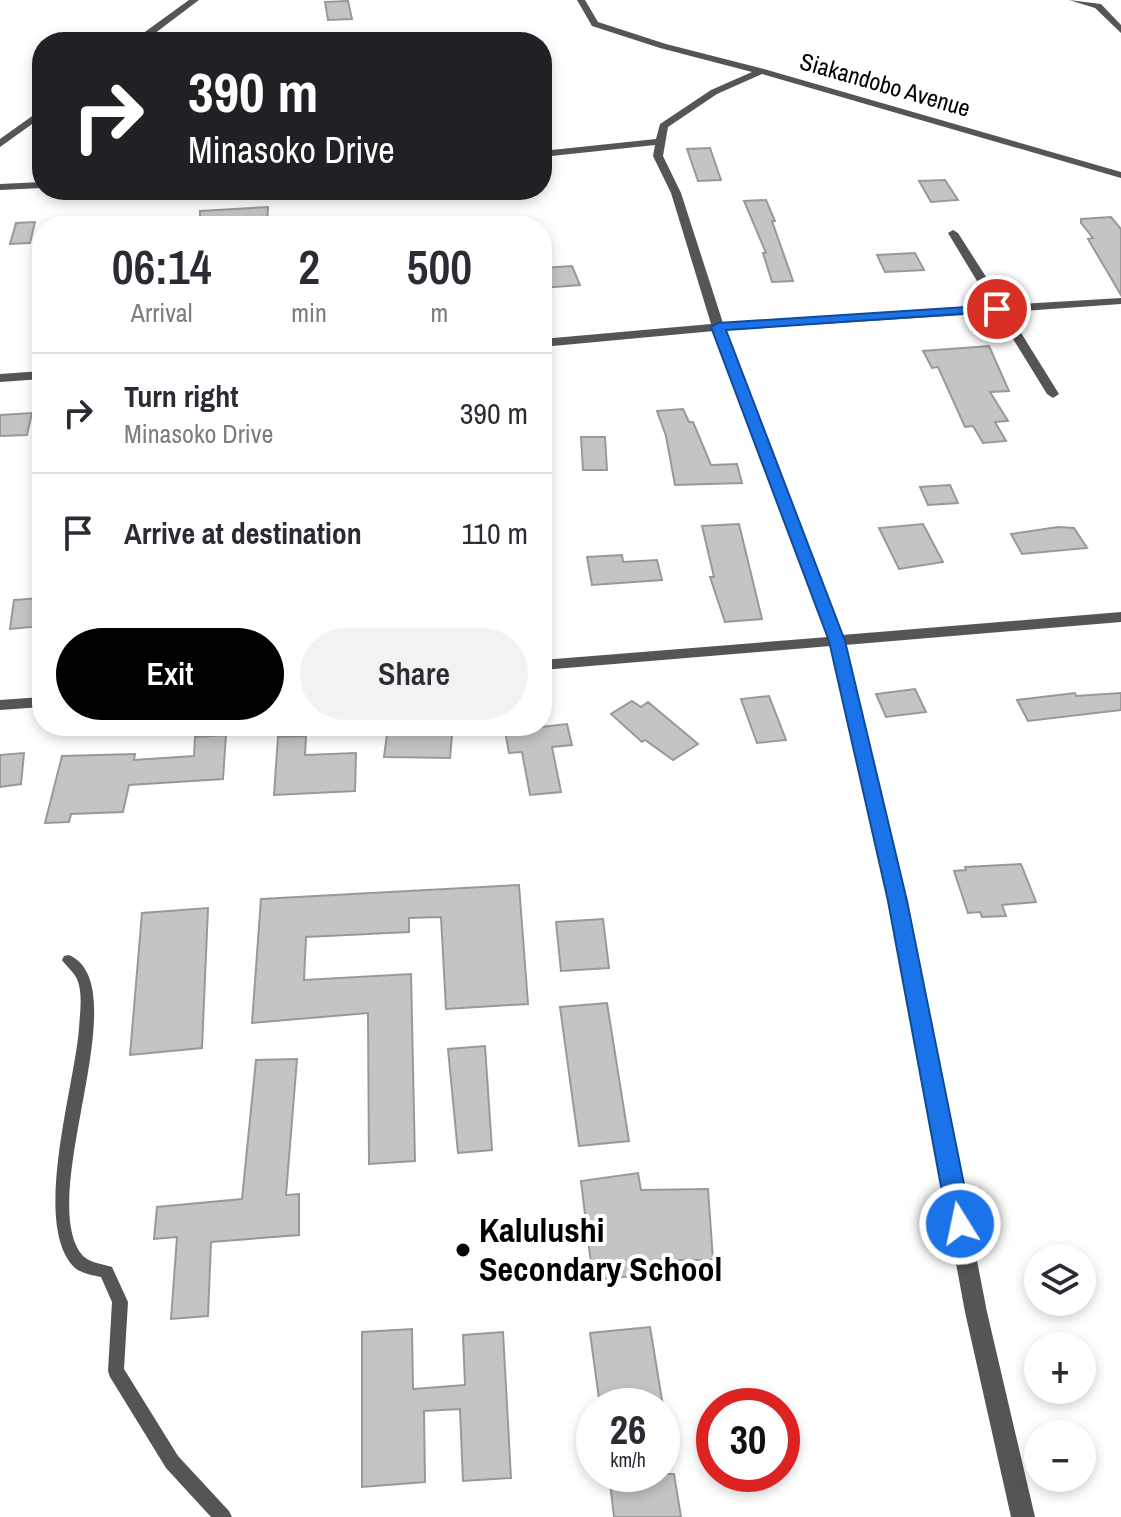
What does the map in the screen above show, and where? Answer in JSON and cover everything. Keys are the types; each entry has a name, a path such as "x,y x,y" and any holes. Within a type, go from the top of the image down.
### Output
{"street":[{"path":"151,32 195,0"},
{"path":"581,0 595,24 663,46 761,71"},
{"path":"1073,0 1097,3 1121,30"},
{"name":"Siakandobo Avenue","path":"659,142 663,126 672,119 714,92 761,71 1121,175"},
{"path":"0,144 32,120"},
{"path":"552,153 659,142 658,156 676,193 718,327 837,641 898,901 976,1312 1023,1517"},
{"path":"0,187 32,185"},
{"path":"953,233 997,309 1053,394"},
{"path":"552,342 718,327 1121,301"},
{"path":"0,378 32,376"},
{"path":"552,664 1121,617"},
{"path":"0,705 32,703"}],"lane":[{"path":"69,960 83,977 88,1007 64,1174 64,1242 78,1262 106,1272 120,1302 116,1371 172,1462 223,1517"}],"building":[{"path":"348,1 352,19 328,20 325,2"},
{"path":"710,148 721,180 698,181 687,149"},
{"path":"945,180 958,200 931,202 919,181"},
{"path":"766,200 793,281 772,282 763,253 766,253 744,201"},
{"path":"268,207 268,216 200,216 200,211"},
{"path":"1111,217 1121,229 1121,295 1088,239 1093,238 1081,223 1081,219"},
{"path":"32,222 30,243 10,244 16,223"},
{"path":"915,253 924,270 885,272 877,255"},
{"path":"572,266 580,285 552,287 552,267"},
{"path":"989,346 1009,391 990,392 1008,421 995,422 1006,441 983,443 973,426 965,427 938,367 932,368 923,351"},
{"path":"683,409 689,422 693,422 711,465 737,464 742,483 675,485 666,436 657,411"},
{"path":"32,413 27,435 0,436 0,415"},
{"path":"581,437 605,437 607,470 583,470"},
{"path":"950,485 958,503 928,505 920,487"},
{"path":"739,524 762,619 725,622 710,577 714,577 702,526"},
{"path":"923,524 943,562 899,569 879,528"},
{"path":"1058,527 1074,528 1087,548 1022,554 1011,534"},
{"path":"622,555 623,562 657,560 662,580 592,585 587,557"},
{"path":"32,599 32,627 10,629 14,600"},
{"path":"915,689 926,712 886,717 876,694"},
{"path":"1075,693 1076,696 1121,693 1121,710 1028,721 1017,700"},
{"path":"769,696 786,740 757,743 741,699"},
{"path":"632,701 641,707 648,702 698,744 673,760 645,740 642,742 611,714"},
{"path":"567,724 572,745 552,747 561,792 530,795 522,752 509,753 506,736 552,736 552,726"},
{"path":"226,736 223,779 129,785 123,812 71,814 69,822 45,823 62,756 135,754 134,760 194,756 195,737"},
{"path":"306,736 305,755 356,753 355,791 274,795 278,737"},
{"path":"387,736 452,736 450,758 384,757"},
{"path":"24,753 21,784 0,787 0,755"},
{"path":"1021,864 1036,902 1002,905 1006,916 982,917 980,912 968,913 954,871 966,870 965,867"},
{"path":"519,885 528,1004 446,1009 441,917 409,918 409,932 306,937 304,980 411,974 415,1161 369,1164 368,1013 252,1023 261,899"},
{"path":"208,908 202,1048 130,1055 142,913"},
{"path":"603,919 609,968 561,971 556,922"},
{"path":"607,1003 629,1141 579,1146 560,1007"},
{"path":"485,1046 492,1150 458,1153 448,1049"},
{"path":"297,1059 286,1195 299,1194 299,1235 211,1242 208,1316 171,1319 177,1237 154,1239 157,1207 242,1199 256,1060"},
{"path":"638,1173 641,1190 708,1189 713,1260 652,1260 654,1274 593,1280 581,1181"},
{"path":"650,1327 660,1388 598,1388 590,1333"},
{"path":"412,1329 413,1389 465,1385 463,1335 503,1332 511,1478 463,1481 460,1409 424,1411 425,1482 362,1487 362,1332"},
{"path":"611,1492 677,1492 681,1517 614,1517"}],"place":[{"name":"Kalulushi Secondary School","path":"463,1250"}],"route":[{"path":"960,1224 898,901 865,772 837,641 718,327 997,309"}]}
